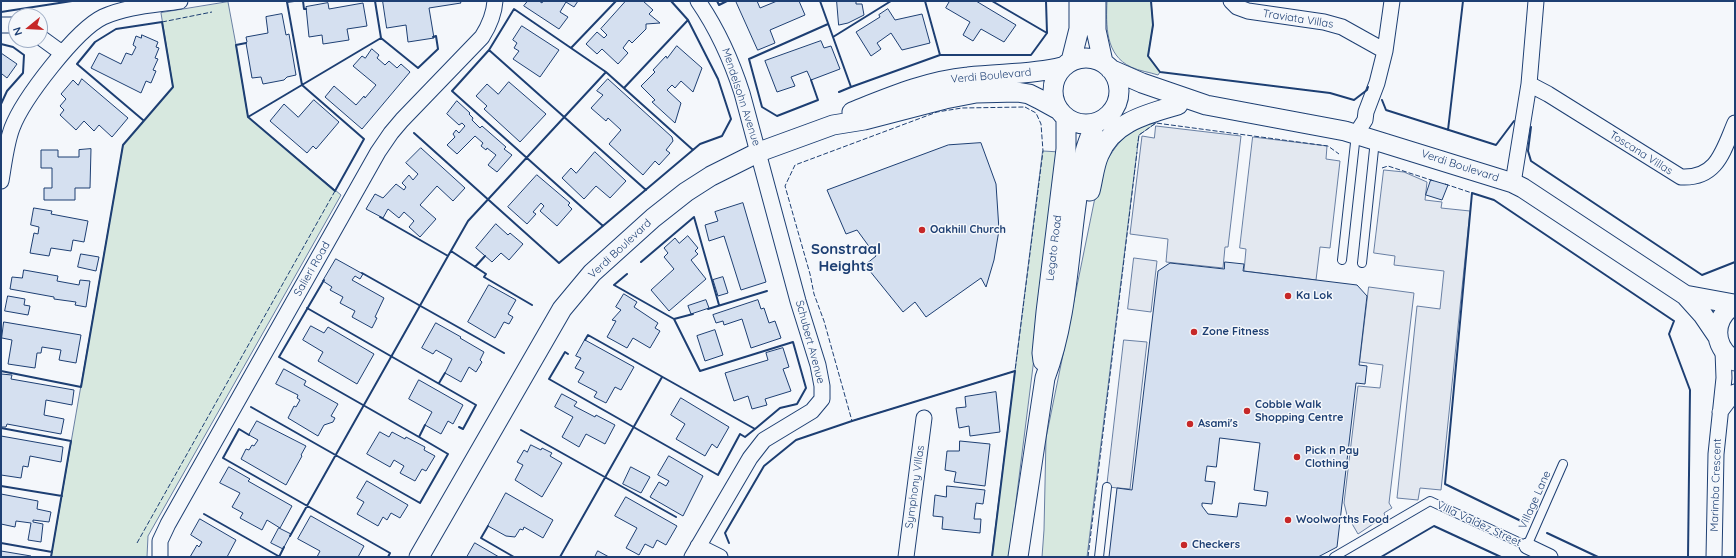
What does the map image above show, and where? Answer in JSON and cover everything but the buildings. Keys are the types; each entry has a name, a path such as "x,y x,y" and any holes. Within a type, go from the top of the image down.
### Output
{"street":[{"path":"1,181 9,138 22,106 62,53 90,26 103,17 132,8 180,1"},
{"name":"Mendelsohn Avenue","path":"698,1 724,43 733,65 759,152"},
{"path":"1079,1 1079,29 1067,64 1055,78 1052,91 1054,101 1062,114 1080,124 1095,123 1104,119 1114,109 1119,96 1119,86 1116,77 1107,66 1096,30 1096,1"},
{"name":"Traviata Villas","path":"1231,1 1237,6 1248,11 1324,22 1342,27 1385,51"},
{"path":"1360,127 1377,83 1385,51 1392,1"},
{"path":"1513,183 1529,84 1536,1"},
{"name":"Salieri Road","path":"160,557 160,541 168,524 378,152 390,133 482,37 489,26 497,2"},
{"path":"48,43 62,53"},
{"path":"1067,64 1085,58 1107,66"},
{"name":"Verdi Boulevard","path":"833,125 847,114 898,94 937,82 968,77 1043,72 1067,64"},
{"name":"Verdi Boulevard","path":"1107,66 1142,82 1206,105"},
{"name":"Toscana Villas","path":"1529,84 1548,94 1681,177 1692,178 1703,175 1713,166 1720,157 1735,123"},
{"name":"Verdi Boulevard","path":"419,557 562,309 592,273 653,218 686,192 729,165 759,152 833,125 864,120 945,99 976,93 1017,92 1029,94 1040,99 1062,114"},
{"name":"Verdi Boulevard","path":"1114,109 1143,104 1206,105 1360,127 1375,139 1513,183 1685,295 1703,315 1725,350"},
{"path":"1072,248 1080,234 1099,155 1108,139 1127,123 1142,115 1178,105"},
{"name":"Legato Road","path":"1045,378 1042,353 1066,149 1062,114"},
{"name":"Legato Road","path":"1018,557 1045,378 1052,358 1072,248 1074,216 1085,151 1095,123"},
{"name":"Schubert Avenue","path":"695,551 750,458 764,440 812,411 822,399 822,386 818,365 798,301 759,152"},
{"name":"Verdi Boulevard","path":"1685,295 1735,304"},
{"path":"1725,350 1718,327 1721,318 1727,310 1735,304"},
{"name":"Marimba Crescent","path":"1714,557 1716,454 1724,378 1725,350"},
{"path":"1720,412 1735,392"},
{"name":"Symphony Villas","path":"906,557 924,418"},
{"name":"Legato Road","path":"1026,509 1029,548 1028,557"},
{"name":"Villa Valdez Street","path":"1527,546 1550,557"},
{"path":"695,551 720,557"}],"lane":[{"path":"1342,260 1360,127"},
{"path":"1362,263 1375,139"},
{"name":"Village Lane","path":"1527,546 1563,464"},
{"path":"1099,557 1107,487"},
{"name":"Villa Valdez Street","path":"1334,557 1430,501 1527,546"}],"shaded area":[{"path":"1107,1 1151,1 1153,25 1148,56 1160,72 1158,75 1137,70 1122,62 1116,55 1107,29"},
{"path":"228,2 248,117 341,195 148,536 147,557 51,557 123,145 173,87 161,13"},
{"path":"1156,123 1139,135 1087,557 1042,557 1046,438 1100,173 1110,155 1122,140 1136,129"},
{"path":"1156,126 1241,136 1228,247 1225,247 1223,268 1166,262 1168,239 1130,234 1142,136 1154,138"},
{"path":"1253,137 1327,146 1326,159 1340,161 1330,248 1320,247 1316,280 1244,271 1246,249 1240,248"},
{"path":"1043,151 1060,152 1009,557 992,557"},
{"path":"1384,170 1404,172 1427,182 1425,200 1442,202 1441,208 1470,211 1441,490 1420,488 1418,500 1397,498 1417,306 1440,309 1444,271 1394,265 1395,256 1374,253"},
{"path":"1134,258 1157,261 1151,312 1128,309"},
{"path":"1369,287 1414,293 1389,503 1392,508 1384,513 1385,516 1358,534 1347,515 1344,503 1358,386 1380,388 1383,365 1360,362"},
{"path":"1124,340 1147,342 1130,489 1107,487"}],"fence":[{"path":"162,22 212,12"},
{"path":"1025,107 1036,113 1041,124 1043,151 1015,371 852,421 824,321 814,294 810,274 785,186 795,165 937,112 962,108 1025,107"},
{"path":"1137,148 1139,135 1156,123 1328,146 1339,154"},
{"path":"1088,557 1137,152"},
{"path":"1382,168 1388,166 1434,181"},
{"path":"1445,184 1472,193"},
{"path":"137,543 335,191"}],"wall":[{"path":"1,12 72,1"},
{"path":"246,43 236,45 248,117 335,191 364,139 302,85 287,2 294,1"},
{"path":"303,1 304,9 306,9"},
{"path":"375,1 381,38 418,68 438,49 436,36 433,37"},
{"path":"571,48 616,1"},
{"path":"414,133 559,263 700,144 722,136 731,119 718,79 688,20 671,1"},
{"path":"717,1 719,5 727,1"},
{"path":"820,1 851,87 940,55 1031,55 1047,33 1046,1"},
{"path":"833,37 891,1"},
{"path":"925,1 940,55"},
{"path":"992,1 1047,33"},
{"path":"1151,1 1153,25 1148,56 1160,72 1330,93 1354,100 1367,90 1368,87"},
{"path":"1448,130 1463,1"},
{"path":"603,226 452,91 489,50 514,9 606,72 693,150"},
{"path":"624,88 688,20"},
{"path":"1,371 81,387 123,145 173,87 162,22 116,29 95,42 77,64 143,120"},
{"path":"811,80 818,100 777,116 762,107 749,59 828,24"},
{"path":"248,117 381,38"},
{"path":"1,44 13,47 24,55 23,73 7,91 1,104"},
{"path":"489,50 646,190"},
{"path":"380,217 448,256 468,221 606,72"},
{"path":"839,92 851,87"},
{"path":"1382,100 1386,110 1496,145 1514,121"},
{"path":"1531,127 1528,151 1531,161 1702,275 1735,262"},
{"path":"1521,521 1445,484 1472,193 1494,200 1674,321 1669,334 1690,390 1688,557"},
{"path":"641,262 694,217 719,305"},
{"path":"451,251 486,274 484,277 532,305"},
{"path":"290,536 448,256"},
{"path":"475,267 485,256"},
{"path":"362,273 504,353"},
{"path":"627,274 614,285 674,319 693,314"},
{"path":"324,280 279,357 419,437"},
{"path":"708,309 767,291"},
{"path":"307,308 476,405 463,429 459,427"},
{"path":"585,340 588,335 755,429 780,408 797,404 806,388 793,342 700,371 674,319"},
{"path":"568,354 565,352 549,379 718,475 740,434 745,437 755,429"},
{"path":"729,543 725,533 764,466 796,440 852,421 1015,371 992,557"},
{"path":"439,383 445,373"},
{"path":"560,557 662,377"},
{"path":"251,407 420,503 448,454 419,437 425,425"},
{"path":"1,428 71,441 51,557"},
{"path":"249,435 239,429 223,458 390,553 388,557"},
{"path":"521,430 676,517"},
{"path":"1,486 62,496"},
{"path":"204,514 280,557"},
{"path":"488,526 481,538 514,557"},
{"path":"1381,557 1434,526 1501,557"},
{"path":"1547,533 1598,557"},
{"path":"1,543 52,552"},
{"path":"279,557 284,547"}],"place":[{"name":"Oakhill Church","path":"922,230"},
{"name":"Ka Lok","path":"1288,296"},
{"name":"Zone Fitness","path":"1194,332"},
{"name":"Cobble Walk Shopping Centre","path":"1247,411"},
{"name":"Asami's","path":"1190,424"},
{"name":"Pick n Pay Clothing","path":"1297,457"},
{"name":"Woolworths Food","path":"1288,520"},
{"name":"Checkers","path":"1184,545"}],"district":[{"name":"Sonstraal Heights","path":"846,258"}]}
